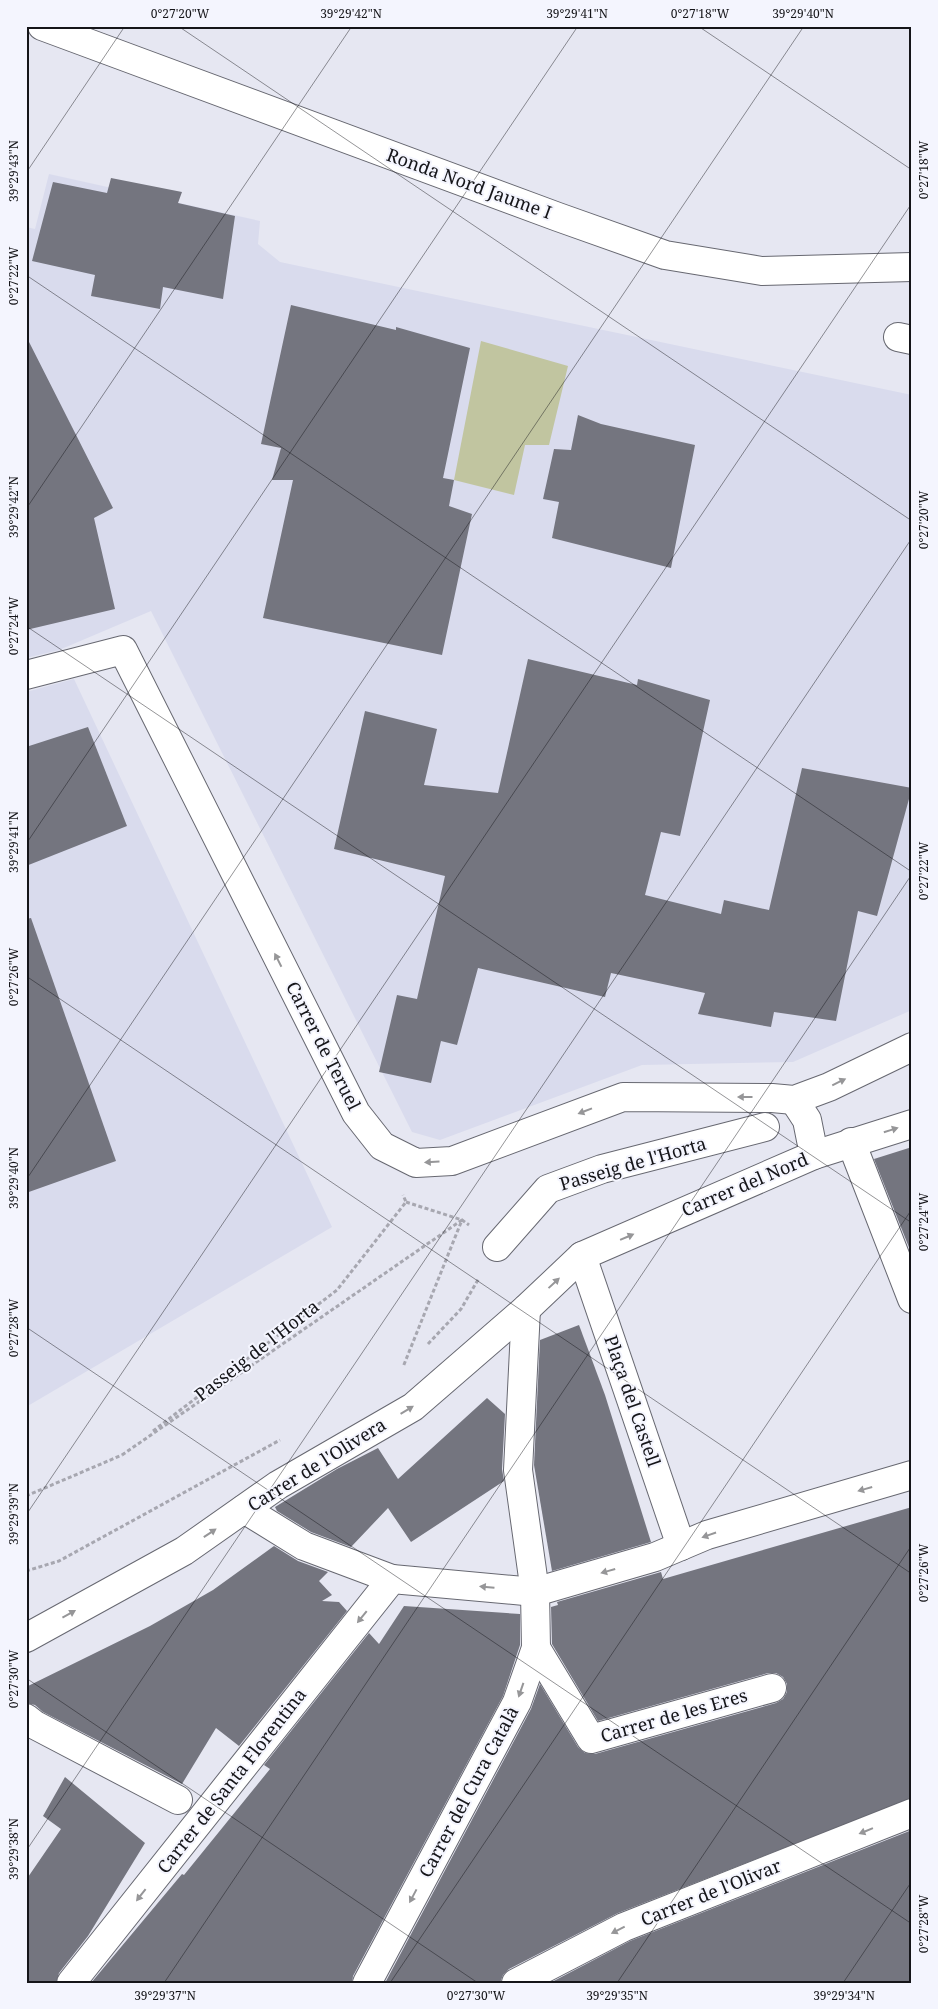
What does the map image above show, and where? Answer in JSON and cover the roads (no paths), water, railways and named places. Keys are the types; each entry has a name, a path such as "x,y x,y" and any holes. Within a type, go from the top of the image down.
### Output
{"street":[{"name":"Ronda Nord Jaume I","path":"42,26 548,214 665,255 762,271 912,267"},
{"name":"Carrer de Teruel","path":"26,675 123,650 356,1113 382,1146 416,1163 452,1161 623,1096 794,1100"},
{"path":"814,1155 807,1120 794,1100 828,1087 912,1047"},
{"name":"Carrer del Nord","path":"582,1256 814,1155 912,1124"},
{"name":"Passeig de l'Horta","path":"497,1247 548,1189 602,1169 765,1127"},
{"path":"851,1142 912,1299"},
{"name":"Carrer de l'Olivera","path":"26,1638 184,1551 278,1485 413,1407 526,1310 582,1256"},
{"name":"Plaça del Castell","path":"582,1256 681,1546"},
{"name":"Carrer del Cura Català","path":"367,1983 517,1702 536,1648 535,1592 518,1470 526,1310"},
{"path":"244,1509 304,1546 392,1579 535,1592 655,1557 707,1535 912,1475"},
{"name":"Carrer de Santa Florentina","path":"71,1983 392,1579"},
{"name":"Carrer de les Eres","path":"536,1648 591,1739 772,1688"},
{"path":"26,1718 35,1725 178,1800"},
{"name":"Carrer de l'Olivar","path":"516,1983 624,1927 912,1813"}]}
